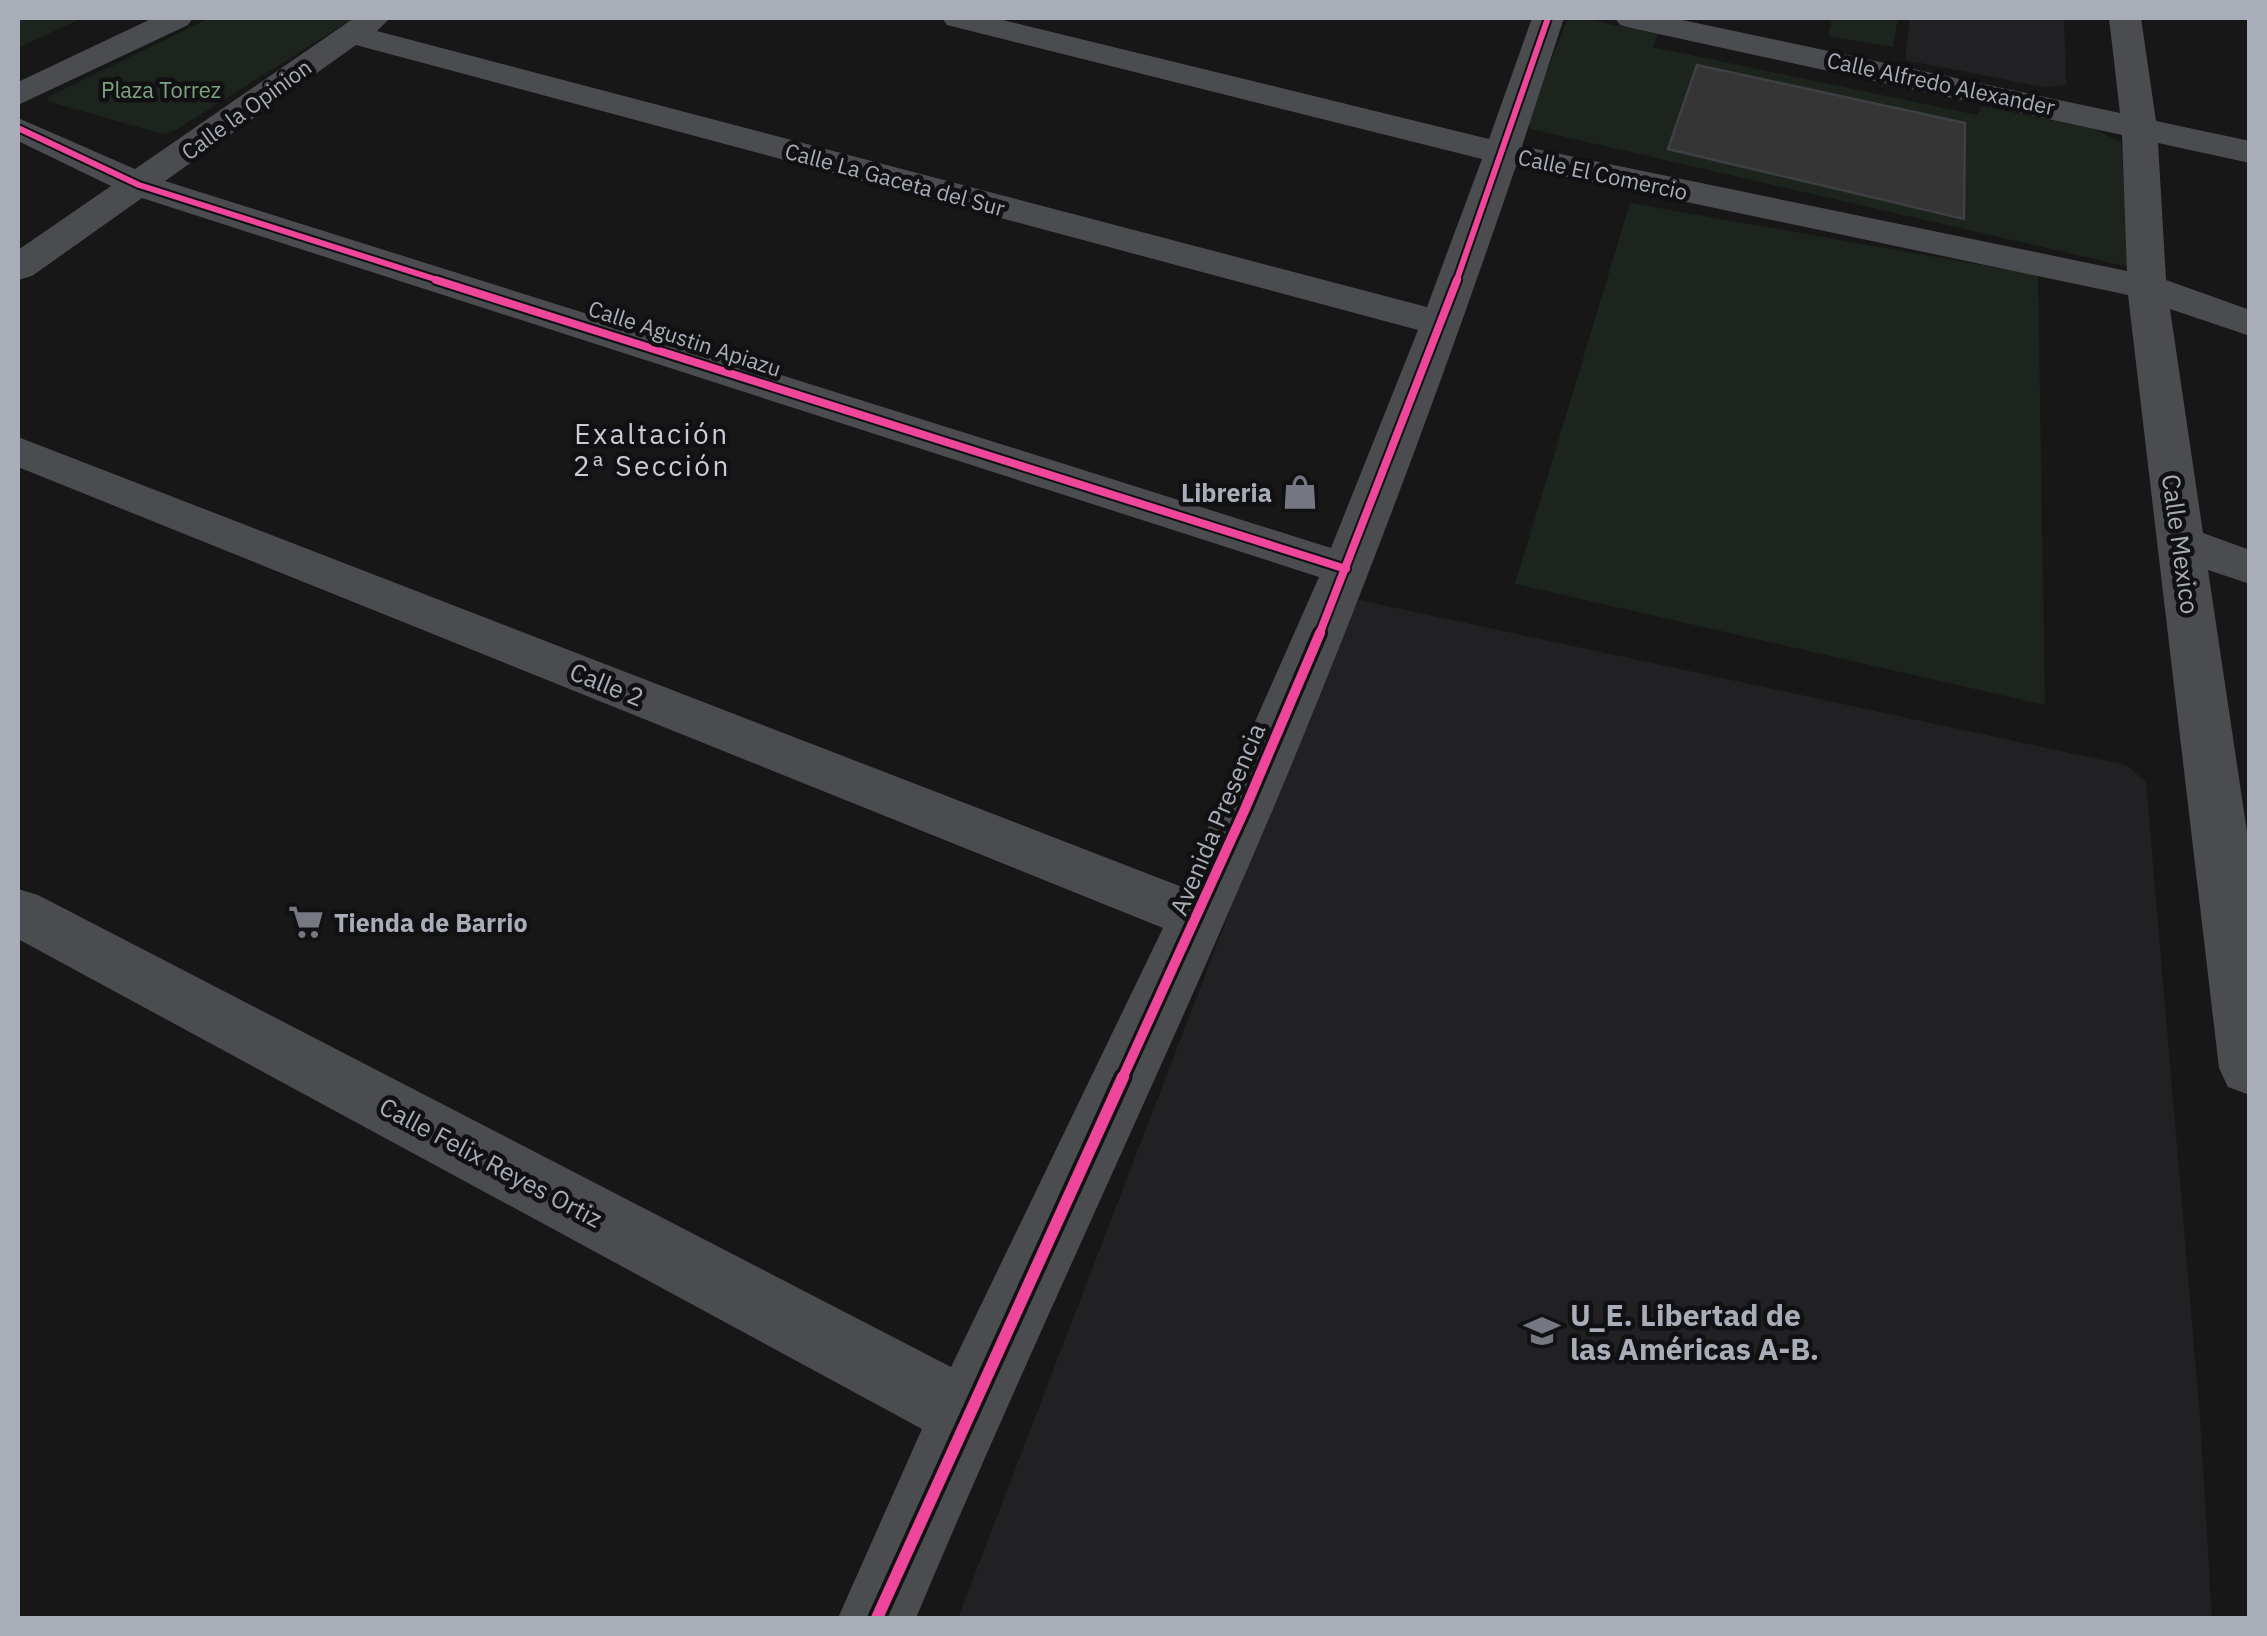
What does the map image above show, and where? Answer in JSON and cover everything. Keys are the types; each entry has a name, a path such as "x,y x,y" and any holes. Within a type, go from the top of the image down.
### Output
{"street":[{"path":"18,62 111,18"},
{"path":"18,95 177,18"},
{"name":"Calle El Comercio","path":"958,18 1504,153 2147,286 2250,324"},
{"name":"Avenida Presencia","path":"877,1618 964,1412 1196,917 1346,570 1504,153 1548,18"},
{"name":"Calle Alfredo Alexander","path":"1631,18 2250,152"},
{"name":"Calle Mexico","path":"2125,18 2138,125 2147,286 2180,542 2242,931 2250,1068"},
{"name":"Calle la Opinion","path":"18,268 363,26"},
{"name":"Calle La Gaceta del Sur","path":"363,26 1440,324"},
{"name":"Calle Agustin Apiazu","path":"18,128 140,185 1346,570"},
{"name":"Calle 2","path":"18,451 1196,917"},
{"path":"2180,542 2250,568"},
{"name":"Calle Felix Reyes Ortiz","path":"18,912 964,1412"}],"shaded area":[{"path":"1910,18 2064,18 2066,85 2043,87 1905,60"},
{"path":"1350,598 2126,765 2146,782 2200,1417 2212,1618 958,1618"}],"green space":[{"name":"Plaza Torrez","path":"18,18 82,18 18,48"},
{"name":"Plaza Torrez","path":"209,18 354,18 174,131 162,134 47,101 48,97"},
{"path":"1580,18 1658,34 1653,47 1977,115 1982,106 2094,129 2121,142 2129,267 1531,129 1527,120 1567,21"},
{"path":"1832,18 1898,18 1893,47 1828,36"},
{"path":"1630,203 2038,275 2045,705 1515,584"}],"building":[{"path":"1697,65 1965,123 1964,219 1668,149"}],"cycle path":[{"path":"877,1618 1196,920 1293,698 1427,360 1548,18"},
{"path":"18,128 139,185 1346,569"}],"place":[{"name":"Libreria","path":"1300,492"},
{"name":"Tienda de Barrio","path":"306,922"},
{"name":"U_E. Libertad de las Américas A-B.","path":"1542,1331"}],"district":[{"name":"Exaltación 2ª Sección","path":"652,449"}]}
